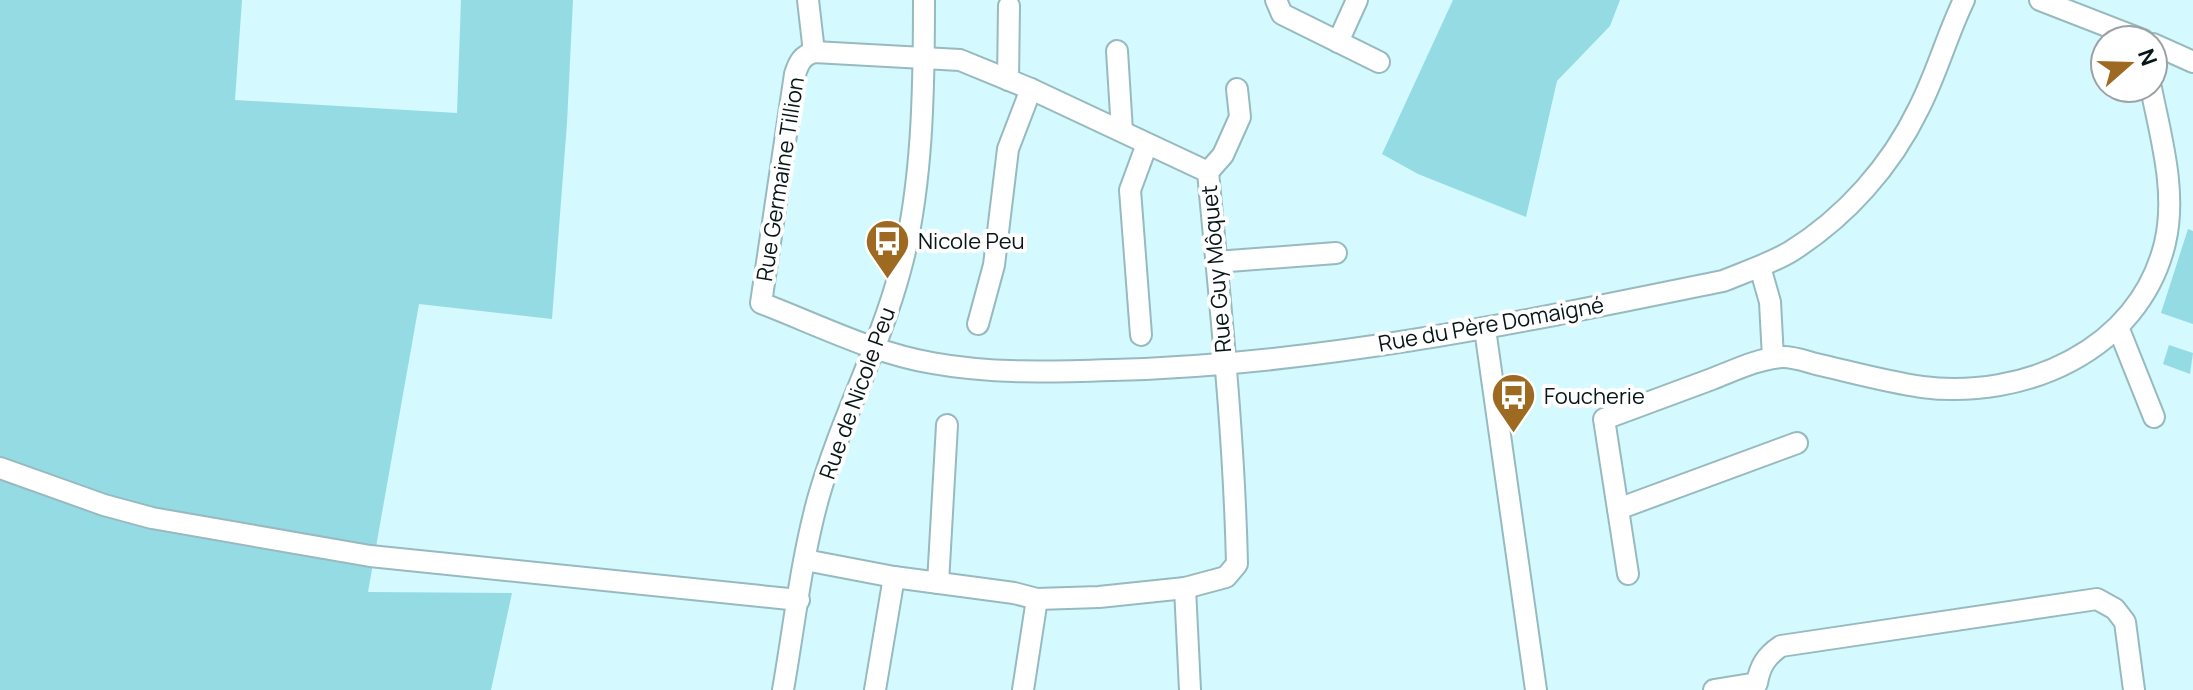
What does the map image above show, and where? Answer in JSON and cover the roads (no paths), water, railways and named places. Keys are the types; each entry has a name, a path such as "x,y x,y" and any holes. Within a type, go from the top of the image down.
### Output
{"street":[{"path":"808,0 814,52"},
{"name":"Rue de Nicole Peu","path":"783,690 818,500 901,270 914,208 924,57 924,0"},
{"path":"1276,0 1282,14 1379,62"},
{"path":"1338,42 1357,0"},
{"name":"Rue du Père Domaigné","path":"875,348 930,363 1011,372 1224,366 1485,329 1723,281 1790,252 1835,219 1858,197 1890,158 1921,106 1964,0"},
{"path":"2040,0 2102,24"},
{"path":"1008,80 1009,6"},
{"path":"1117,51 1122,131"},
{"path":"2169,51 2193,62"},
{"name":"Rue Germaine Tillion","path":"875,348 761,303 795,74 798,63 805,55 814,52 924,57"},
{"name":"Rue Guy Môquet","path":"924,57 960,60 1031,89 1208,172"},
{"path":"978,324 994,265 1008,149 1031,89"},
{"name":"Rue Guy Môquet","path":"805,560 1037,599 1099,597 1185,588 1226,577 1237,564 1231,420 1208,172 1223,155 1240,117 1237,89"},
{"path":"1628,574 1604,419 1747,366 1784,356 1921,387 1962,390 2009,385 2057,370 2118,327 2152,276 2165,244 2169,205 2167,167 2154,104"},
{"path":"1141,335 1130,190 1147,144"},
{"path":"1216,262 1336,253"},
{"path":"1760,267 1770,302 1773,358"},
{"path":"2118,327 2154,417"},
{"path":"1485,329 1536,690"},
{"path":"938,583 947,425"},
{"path":"1618,509 1797,443"},
{"path":"0,468 104,505 152,518 370,556 799,600"},
{"path":"875,690 894,577"},
{"path":"1185,588 1190,690"},
{"path":"1023,690 1037,599"},
{"path":"1714,690 1758,687 1760,669 1768,655 1781,646 2097,599 2115,609 2125,622 2134,690"}],"place":[{"name":"Nicole Peu","path":"887,280"},
{"name":"Foucherie","path":"1513,435"}]}
